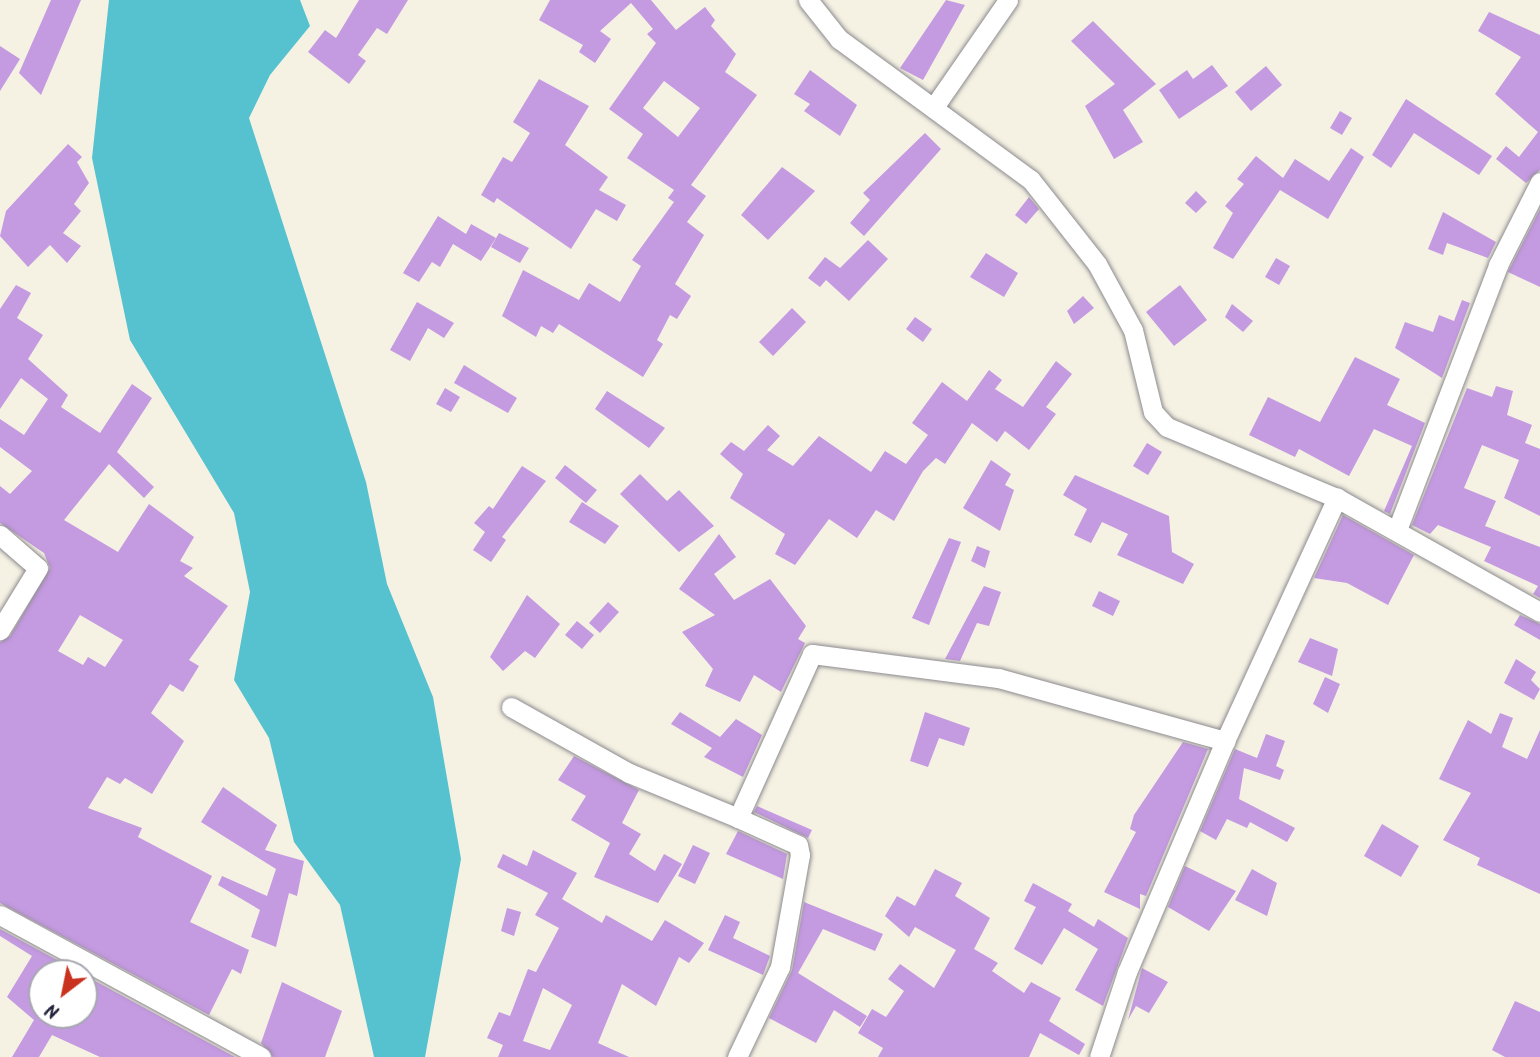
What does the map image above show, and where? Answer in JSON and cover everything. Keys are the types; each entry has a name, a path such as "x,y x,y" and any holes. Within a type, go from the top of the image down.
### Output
{"street":[{"path":"808,0 839,39 1031,180 1097,264 1133,330 1149,401 1167,427 1336,498 1540,612"},
{"path":"934,107 1008,0"},
{"path":"1397,530 1498,265 1540,182"},
{"path":"1099,1057 1127,972 1225,741 1336,498"},
{"path":"0,535 38,568 0,630"},
{"path":"738,818 808,660 820,651 998,678 1225,741"},
{"path":"511,707 629,773 798,845 800,855 780,967 737,1057"},
{"path":"0,915 261,1057"}],"water":[{"path":"109,0 300,0 310,26 270,75 249,118 366,482 387,584 433,697 461,859 425,1057 374,1057 340,905 294,842 269,738 234,680 250,592 234,513 130,340 92,158"}],"building":[{"path":"51,0 81,0 41,95 19,73"},
{"path":"359,0 408,0 387,34 377,28 358,55 366,61 349,84 308,52 325,30 336,38"},
{"path":"550,0 651,0 676,30 705,7 715,20 711,26 736,54 725,72 757,95 691,185 706,196 687,222 704,235 675,284 691,296 677,319 670,315 657,340 663,344 643,377 559,324 553,333 541,326 536,337 502,316 523,270 579,300 589,283 620,302 641,266 632,260 674,202 668,198 674,190 627,158 643,134 609,109 656,43 647,34 653,29 631,3 600,31 611,39 595,63 579,52 583,45 539,20","holes":["664,81 700,108 678,137 643,108"]},
{"path":"946,0 965,5 923,80 900,68"},
{"path":"1489,12 1540,35 1540,170 1526,183 1496,159 1506,146 1519,157 1538,132 1495,94 1521,57 1478,31"},
{"path":"1093,21 1156,84 1123,110 1143,142 1114,159 1085,106 1115,84 1071,41"},
{"path":"0,46 20,59 0,91"},
{"path":"1212,65 1228,86 1179,119 1159,90 1187,70 1193,79"},
{"path":"1266,66 1282,85 1251,111 1235,92"},
{"path":"810,70 857,105 840,136 804,111 810,104 794,94"},
{"path":"539,79 589,106 565,145 608,177 599,190 626,205 617,221 596,209 571,249 497,198 494,203 481,195 503,157 512,162 530,133 513,122"},
{"path":"1406,99 1492,156 1479,175 1414,133 1391,168 1372,155"},
{"path":"1340,111 1352,118 1342,135 1330,128"},
{"path":"925,133 941,149 864,236 850,223 870,200 863,193"},
{"path":"68,144 82,157 77,162 89,183 74,204 81,211 63,233 81,246 67,263 50,245 28,267 0,236 6,211"},
{"path":"1351,148 1364,157 1328,219 1280,190 1233,259 1213,248 1233,213 1225,206 1244,184 1237,179 1256,156 1283,178 1295,159 1329,181"},
{"path":"782,167 815,191 768,240 741,215"},
{"path":"1196,191 1207,202 1196,213 1185,203"},
{"path":"1029,197 1039,209 1026,224 1015,215"},
{"path":"1540,209 1540,287 1508,272"},
{"path":"1443,212 1496,242 1488,258 1447,243 1443,255 1428,249"},
{"path":"438,216 466,234 471,224 496,238 481,261 453,244 440,267 432,262 419,282 403,273"},
{"path":"499,233 529,248 520,263 491,247"},
{"path":"868,240 888,259 849,301 826,280 820,287 808,278 825,257 840,268"},
{"path":"986,253 1018,273 1004,297 970,277"},
{"path":"1276,258 1290,266 1279,285 1265,277"},
{"path":"16,285 31,293 17,318 43,335 28,359 68,395 61,407 100,433 132,384 152,398 117,452 154,487 144,498 109,464 64,520 118,552 149,504 194,537 180,561 193,568 184,576 228,606 189,660 199,666 183,692 170,684 151,713 184,741 152,794 125,778 120,784 107,777 88,808 142,828 138,837 212,876 190,922 249,950 241,974 232,969 209,1015 0,903 0,642 10,636 50,568 44,553 0,523 0,486 10,494 32,471 0,447 0,419 24,435 48,399 21,378 0,409 0,309","holes":["80,615 123,640 105,667 88,657 83,665 58,651"]},
{"path":"1180,285 1207,320 1174,346 1146,312"},
{"path":"1083,296 1094,308 1074,324 1067,311"},
{"path":"1462,300 1470,303 1442,378 1395,348 1405,322 1433,332 1439,315 1454,321"},
{"path":"417,302 454,323 444,338 428,328 410,361 390,350"},
{"path":"1232,304 1253,321 1243,332 1225,317"},
{"path":"792,308 806,322 773,356 759,342"},
{"path":"915,317 932,329 923,342 906,329"},
{"path":"1355,357 1400,379 1387,405 1425,423 1390,514 1384,511 1412,446 1374,429 1349,476 1299,449 1295,457 1249,435 1268,397 1320,422"},
{"path":"1056,361 1072,374 1046,407 1056,414 1029,450 1005,431 997,442 972,423 945,464 936,458 923,471 894,521 876,510 857,538 829,519 795,565 775,554 785,534 730,498 743,474 720,454 731,442 744,451 768,425 780,436 767,450 793,466 819,436 871,472 885,451 906,464 928,435 912,423 942,382 967,401 989,370 1002,380 995,389 1023,407"},
{"path":"464,365 517,398 508,413 454,383"},
{"path":"1496,386 1513,391 1507,415 1532,425 1525,443 1540,449 1540,516 1504,498 1519,460 1482,445 1464,488 1496,501 1485,526 1540,547 1540,598 1533,594 1538,586 1484,561 1491,547 1438,525 1430,534 1412,525 1467,388 1492,397"},
{"path":"445,388 460,397 451,412 436,404"},
{"path":"607,391 665,428 649,448 595,409"},
{"path":"1147,443 1162,452 1148,475 1133,466"},
{"path":"991,460 1011,474 1005,485 1014,490 1000,531 963,508"},
{"path":"565,465 597,490 586,503 555,478"},
{"path":"522,466 546,481 502,537 506,540 491,562 473,550 485,532 474,523 489,506 493,509"},
{"path":"640,474 667,501 679,490 714,526 679,552 620,494"},
{"path":"1075,475 1169,516 1172,552 1194,564 1183,584 1117,555 1128,534 1102,522 1091,543 1074,535 1087,509 1063,495"},
{"path":"582,502 619,526 605,544 569,522"},
{"path":"1343,515 1414,555 1388,605 1347,583 1314,578"},
{"path":"719,534 736,557 714,574 734,600 770,579 806,626 798,639 805,643 781,692 754,675 740,702 705,686 713,669 682,632 715,615 679,589"},
{"path":"949,538 961,542 929,625 912,618"},
{"path":"977,546 990,551 985,568 971,561"},
{"path":"984,586 1001,592 989,626 977,623 960,661 945,659"},
{"path":"1099,591 1120,601 1113,616 1092,606"},
{"path":"527,595 560,624 535,658 525,651 503,671 490,657"},
{"path":"608,602 619,612 600,633 589,623"},
{"path":"1520,615 1540,624 1540,640 1514,625"},
{"path":"577,621 594,635 582,649 565,635"},
{"path":"1310,638 1338,649 1332,676 1298,662"},
{"path":"1516,659 1536,672 1531,680 1540,689 1534,700 1504,683"},
{"path":"1325,677 1340,684 1328,713 1313,704"},
{"path":"680,712 720,737 736,719 762,735 743,777 704,757 712,748 671,724"},
{"path":"925,712 970,728 964,746 939,738 928,767 910,761"},
{"path":"1500,713 1513,718 1502,747 1527,759 1540,730 1540,894 1477,865 1480,858 1443,840 1471,793 1439,779 1468,720 1491,734"},
{"path":"1266,734 1285,741 1276,766 1284,770 1280,780 1244,768 1239,799 1295,828 1287,842 1250,822 1247,828 1227,819 1216,840 1200,831 1235,749 1257,758"},
{"path":"1183,742 1208,749 1146,896 1140,894 1140,909 1104,892 1136,832 1130,829 1134,815"},
{"path":"574,756 639,790 622,823 641,834 629,854 655,871 664,854 682,864 658,903 594,877 610,843 571,820 586,796 558,780"},
{"path":"223,787 277,825 265,850 304,861 297,896 289,893 276,947 251,937 260,910 218,885 222,876 267,896 276,869 201,822"},
{"path":"757,806 812,830 808,838 754,812"},
{"path":"1382,824 1419,846 1401,877 1364,856"},
{"path":"738,831 787,854 783,879 726,854"},
{"path":"693,845 710,853 695,884 678,876"},
{"path":"533,850 577,873 562,899 602,923 606,915 652,941 665,920 704,943 689,963 679,957 656,1006 622,984 598,1043 629,1057 498,1057 503,1045 487,1038 499,1012 510,1016 528,969 536,972 559,928 535,915 548,893 497,867 503,854 527,866","holes":["543,988 572,1005 550,1050 523,1041"]},
{"path":"1185,866 1236,891 1209,931 1168,907"},
{"path":"935,869 962,883 955,896 990,918 974,949 998,963 992,971 1024,993 1031,982 1061,998 1049,1021 1085,1044 1079,1055 1040,1033 1029,1057 878,1057 883,1048 858,1033 872,1009 886,1017 904,991 888,979 900,964 934,988 956,950 915,927 909,937 885,916 897,896 915,906"},
{"path":"1252,869 1277,883 1267,916 1235,900"},
{"path":"1033,883 1072,904 1068,911 1094,927 1098,919 1128,938 1103,1006 1075,990 1098,949 1064,928 1042,965 1014,949 1036,907 1024,901"},
{"path":"804,902 883,934 875,951 823,929 798,973 867,1016 860,1027 834,1010 816,1043 769,1018 792,970"},
{"path":"507,908 521,912 514,936 501,931"},
{"path":"725,915 740,922 733,938 770,956 763,975 708,950"},
{"path":"0,929 55,959 30,959 32,956 0,936"},
{"path":"28,963 28,1015 7,997"},
{"path":"1142,968 1168,982 1149,1013 1136,1006 1128,1020"},
{"path":"282,982 342,1011 325,1057 273,1057 261,1043"},
{"path":"98,983 235,1057 100,1057 52,1035 39,1057 12,1057 29,1029 98,1029"},
{"path":"1515,1001 1540,1012 1540,1057 1505,1057 1492,1050"}]}
